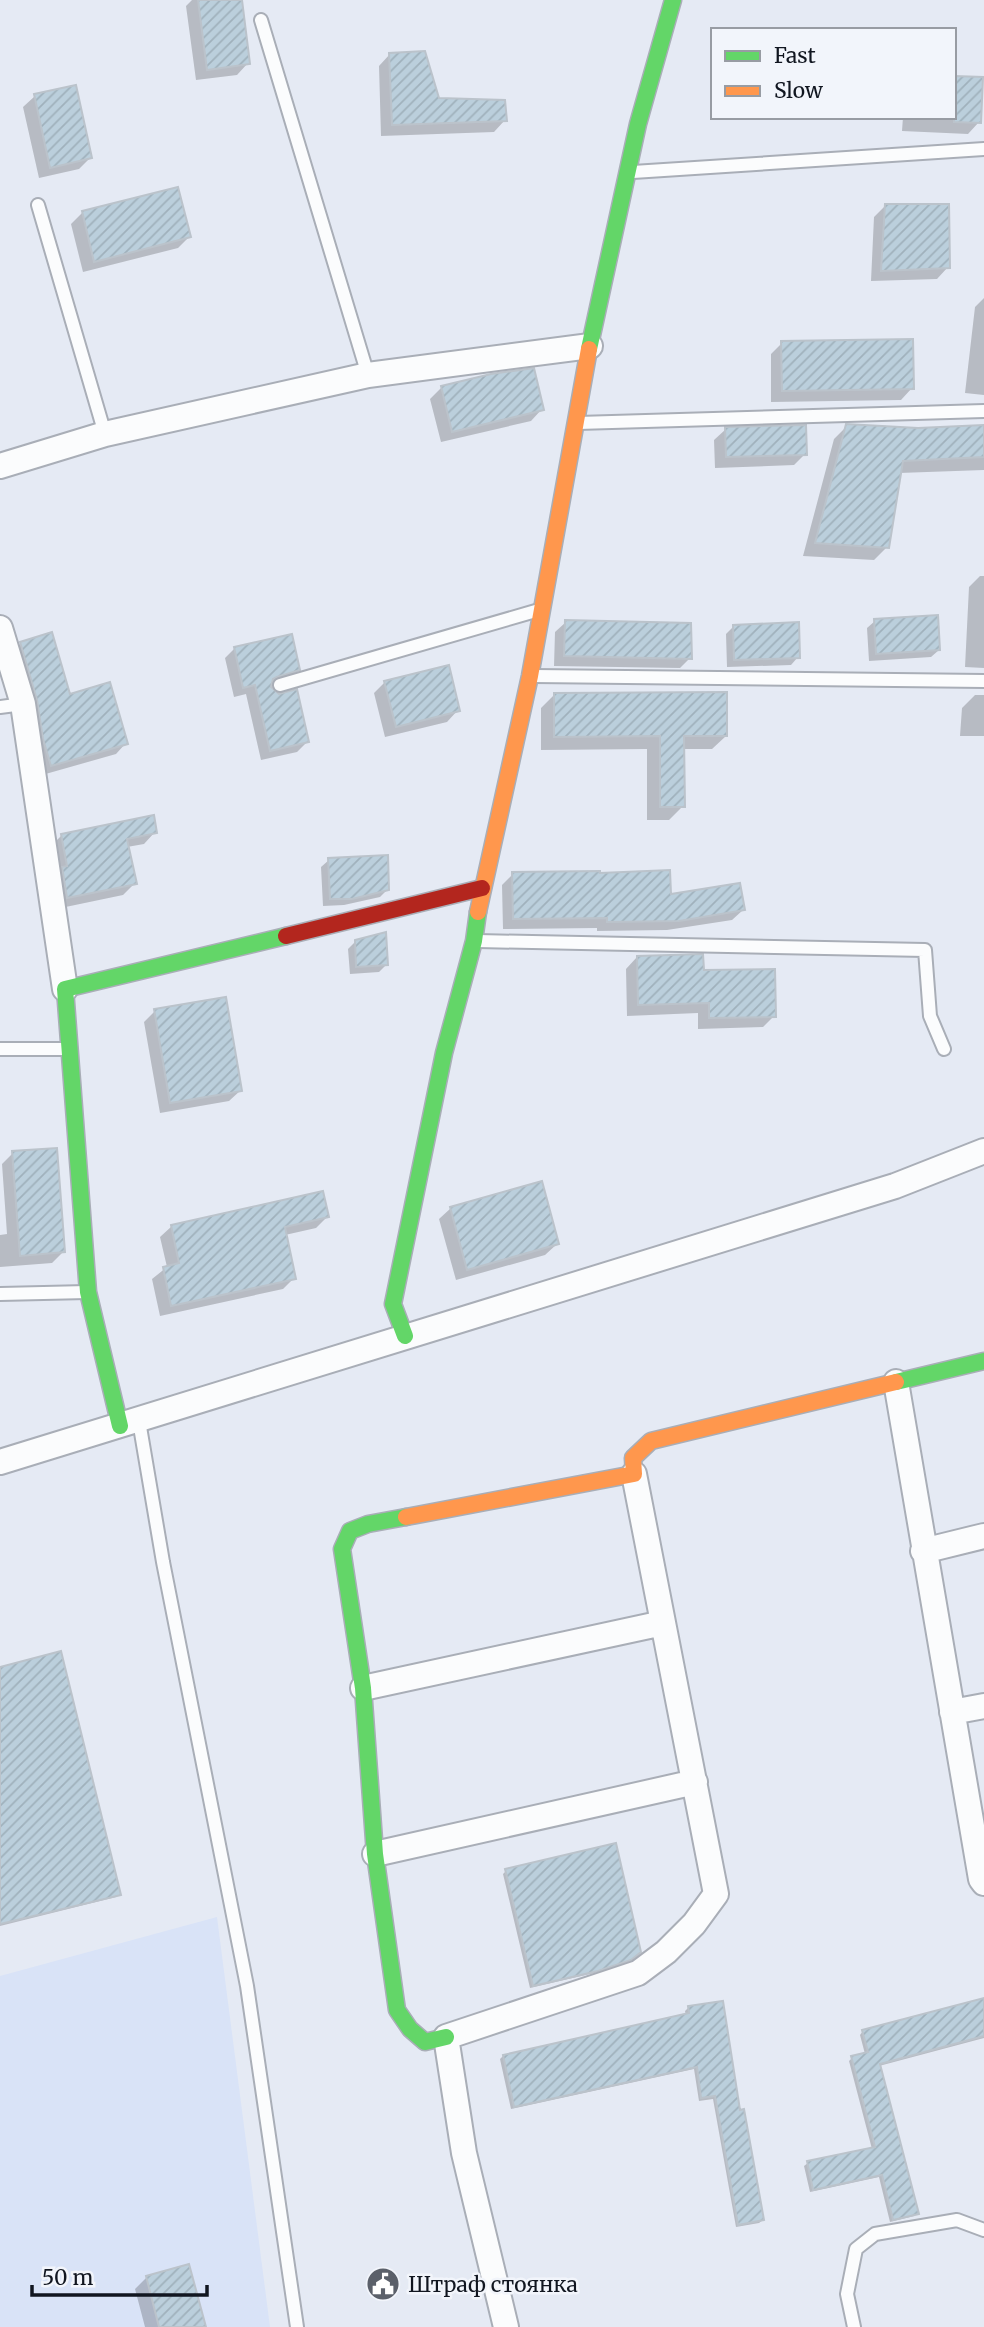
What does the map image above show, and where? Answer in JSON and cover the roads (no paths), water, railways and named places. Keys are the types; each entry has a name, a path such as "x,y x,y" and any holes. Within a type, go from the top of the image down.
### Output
{"street":[{"path":"405,1336 393,1304 444,1053 474,941 482,888 530,676 590,346 638,124 673,0"},
{"path":"0,466 106,434 368,375 590,346"},
{"path":"0,628 11,706 65,989 88,1292 129,1424"},
{"path":"65,989 482,888"},
{"path":"0,1462 895,1186 984,1151"},
{"path":"635,1474 368,1524 350,1531 342,1549 363,1688 375,1854 397,2010 410,2029 425,2042 638,1973 666,1952 694,1924 716,1894 633,1458 651,1441 984,1361"},
{"path":"896,1382 923,1551 981,1879 984,1883"},
{"path":"923,1551 984,1536"},
{"path":"363,1688 663,1623"},
{"path":"952,1713 984,1706"},
{"path":"375,1854 695,1783"},
{"path":"446,2037 464,2153 506,2327"}],"lane":[{"path":"261,20 368,375"},
{"path":"629,172 984,149"},
{"path":"38,205 106,434"},
{"path":"577,423 984,411"},
{"path":"281,685 543,609"},
{"path":"530,676 984,681"},
{"path":"474,941 925,950 930,1016 944,1049"},
{"path":"0,1049 69,1049"},
{"path":"0,1294 88,1292"},
{"path":"129,1424 163,1562 247,1986 297,2327"},
{"path":"854,2327 847,2294 856,2249 875,2234 957,2220 984,2230"}],"place":[{"name":"Штраф стоянка","path":"383,2284"}]}
